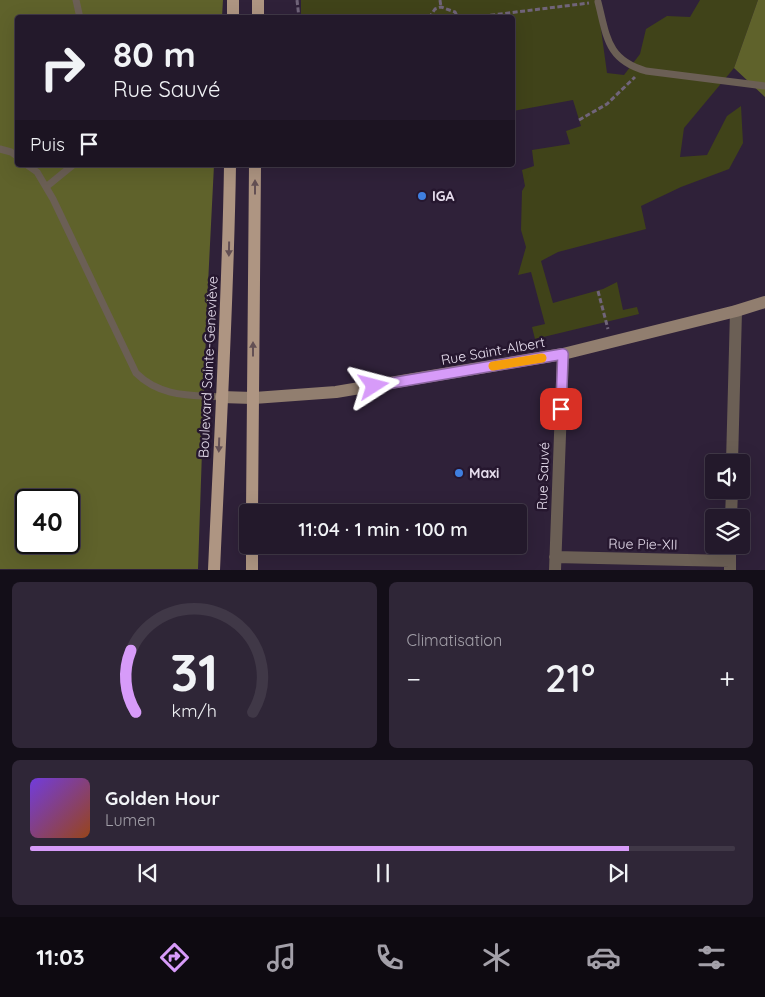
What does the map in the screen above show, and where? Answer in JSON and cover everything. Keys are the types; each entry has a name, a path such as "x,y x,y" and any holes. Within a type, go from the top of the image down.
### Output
{"main road":[{"path":"233,0 233,15"},
{"path":"258,0 258,15"},
{"name":"Boulevard Sainte-Geneviève","path":"214,570 221,397 228,304 230,167"},
{"path":"252,504 255,167"},
{"path":"252,554 252,570"}],"street":[{"name":"Rue Saint-Albert","path":"221,397 253,398 336,392 563,354 765,302"},
{"path":"732,454 736,311"},
{"name":"Rue Sauvé","path":"555,563 563,354"},
{"name":"Rue Pie-XII","path":"555,563 730,565"}],"lane":[{"path":"76,0 79,15"},
{"path":"598,2 608,41 618,59 630,66 646,71 765,86"},
{"path":"0,150 15,155"},
{"path":"31,167 37,172 53,199 136,373 150,385 167,392 221,397"},
{"path":"46,187 71,167"}],"path":[{"path":"297,0 299,15"},
{"path":"440,0 441,7"},
{"path":"492,15 598,2"},
{"path":"431,15 435,9 441,7 455,12 456,15"},
{"path":"579,120 607,104 631,79 646,71"},
{"path":"598,291 611,342"}],"green space":[{"path":"0,0 223,0 222,15 15,15 15,167 214,167 198,569 0,569"},
{"path":"301,0 597,0 607,73 624,75 640,54 646,29 667,16 690,17 700,0 758,0 734,68 684,128 680,157 707,155 727,116 741,106 743,143 729,169 681,187 641,206 646,229 558,252 541,261 553,303 603,289 617,282 623,310 637,307 639,314 535,339 532,327 545,324 531,272 518,275 526,247 521,230 522,191 525,186 522,170 534,166 532,150 570,144 566,131 581,126 573,100 515,111 515,15 301,15"},
{"path":"758,0 765,0 765,97 734,68"}],"slow traffic":[{"path":"493,366 542,358"}],"place":[{"name":"IGA","path":"422,196"},
{"name":"Maxi","path":"459,473"}],"route":[{"path":"374,386 563,354 561,409"}]}
